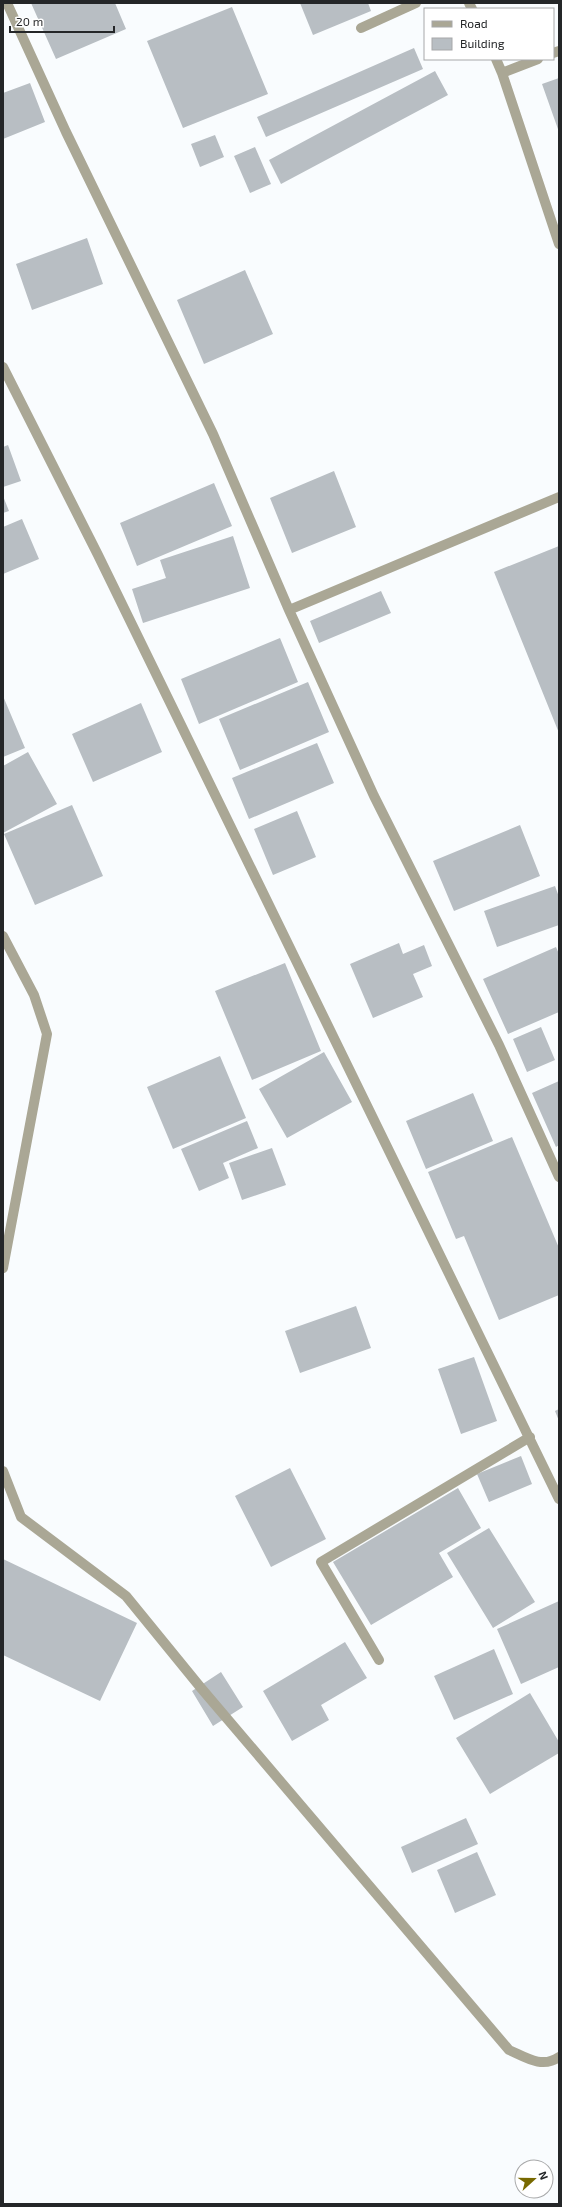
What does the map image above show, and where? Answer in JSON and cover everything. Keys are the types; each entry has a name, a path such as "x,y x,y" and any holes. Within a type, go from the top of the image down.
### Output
{"street":[{"path":"7,3 66,132 213,434 289,610 374,796 499,1045 559,1177"},
{"path":"361,28 416,3"},
{"path":"496,60 559,244"},
{"path":"502,73 535,60"},
{"path":"3,367 102,562 559,1499"},
{"path":"289,610 558,502"},
{"path":"3,936 34,995 48,1034 3,1268"},
{"path":"379,1660 321,1562 530,1437"},
{"path":"3,1471 21,1517 126,1596 206,1694 509,2050 537,2063 554,2060 559,2057"}],"building":[{"path":"31,3 115,3 126,29 56,59"},
{"path":"300,3 368,3 371,11 313,35"},
{"path":"232,7 268,94 183,128 147,41"},
{"path":"414,48 423,69 266,137 257,117"},
{"path":"435,71 448,95 281,184 269,160"},
{"path":"559,78 559,132 542,84"},
{"path":"30,83 45,122 3,139 3,93"},
{"path":"215,135 224,157 200,167 191,144"},
{"path":"255,147 271,184 250,193 234,156"},
{"path":"87,238 103,284 32,310 16,264"},
{"path":"245,270 273,334 204,364 177,300"},
{"path":"8,445 21,481 3,487 3,447"},
{"path":"334,471 356,527 292,553 270,498"},
{"path":"214,483 232,526 137,566 120,523"},
{"path":"3,496 9,511 3,513"},
{"path":"22,519 39,559 3,574 3,527"},
{"path":"233,536 250,588 143,623 132,589 166,578 160,560"},
{"path":"559,546 559,733 494,572"},
{"path":"381,591 391,613 319,643 310,621"},
{"path":"280,638 298,682 199,724 181,679"},
{"path":"308,682 329,732 240,770 219,719"},
{"path":"3,696 25,748 3,757"},
{"path":"141,703 162,752 93,782 72,734"},
{"path":"317,743 334,783 249,819 232,778"},
{"path":"28,752 57,804 3,833 3,766"},
{"path":"72,805 103,876 35,905 4,834"},
{"path":"297,811 316,857 273,875 254,829"},
{"path":"520,825 540,876 454,911 433,861"},
{"path":"555,886 559,897 559,925 497,947 484,911"},
{"path":"399,943 403,954 424,945 432,966 413,974 423,997 373,1018 350,964"},
{"path":"556,947 559,954 559,1012 508,1034 483,979"},
{"path":"285,963 321,1051 252,1080 215,991"},
{"path":"541,1027 555,1060 527,1072 513,1039"},
{"path":"324,1052 352,1102 287,1138 259,1089"},
{"path":"220,1056 246,1118 173,1149 147,1087"},
{"path":"559,1081 559,1145 556,1147 532,1093"},
{"path":"473,1093 493,1141 426,1169 406,1121"},
{"path":"247,1121 258,1148 223,1163 229,1178 199,1191 181,1149"},
{"path":"512,1137 559,1248 559,1295 499,1320 464,1236 456,1239 428,1172"},
{"path":"272,1148 286,1185 242,1200 229,1163"},
{"path":"356,1306 371,1348 300,1373 285,1331"},
{"path":"474,1357 497,1421 461,1434 438,1369"},
{"path":"559,1409 559,1421 555,1411"},
{"path":"521,1456 532,1484 489,1502 477,1474"},
{"path":"290,1468 326,1539 271,1567 235,1496"},
{"path":"458,1488 481,1528 439,1553 453,1577 371,1625 333,1562"},
{"path":"489,1528 535,1602 493,1628 447,1553"},
{"path":"3,1559 137,1623 100,1701 3,1655"},
{"path":"559,1601 559,1667 521,1684 497,1629"},
{"path":"345,1642 367,1678 321,1705 329,1720 292,1741 263,1691"},
{"path":"494,1649 513,1694 454,1720 434,1676"},
{"path":"221,1672 243,1707 213,1726 192,1691"},
{"path":"530,1693 559,1742 559,1753 490,1794 456,1738"},
{"path":"466,1818 478,1844 412,1873 401,1847"},
{"path":"477,1852 496,1895 455,1913 437,1870"}]}
